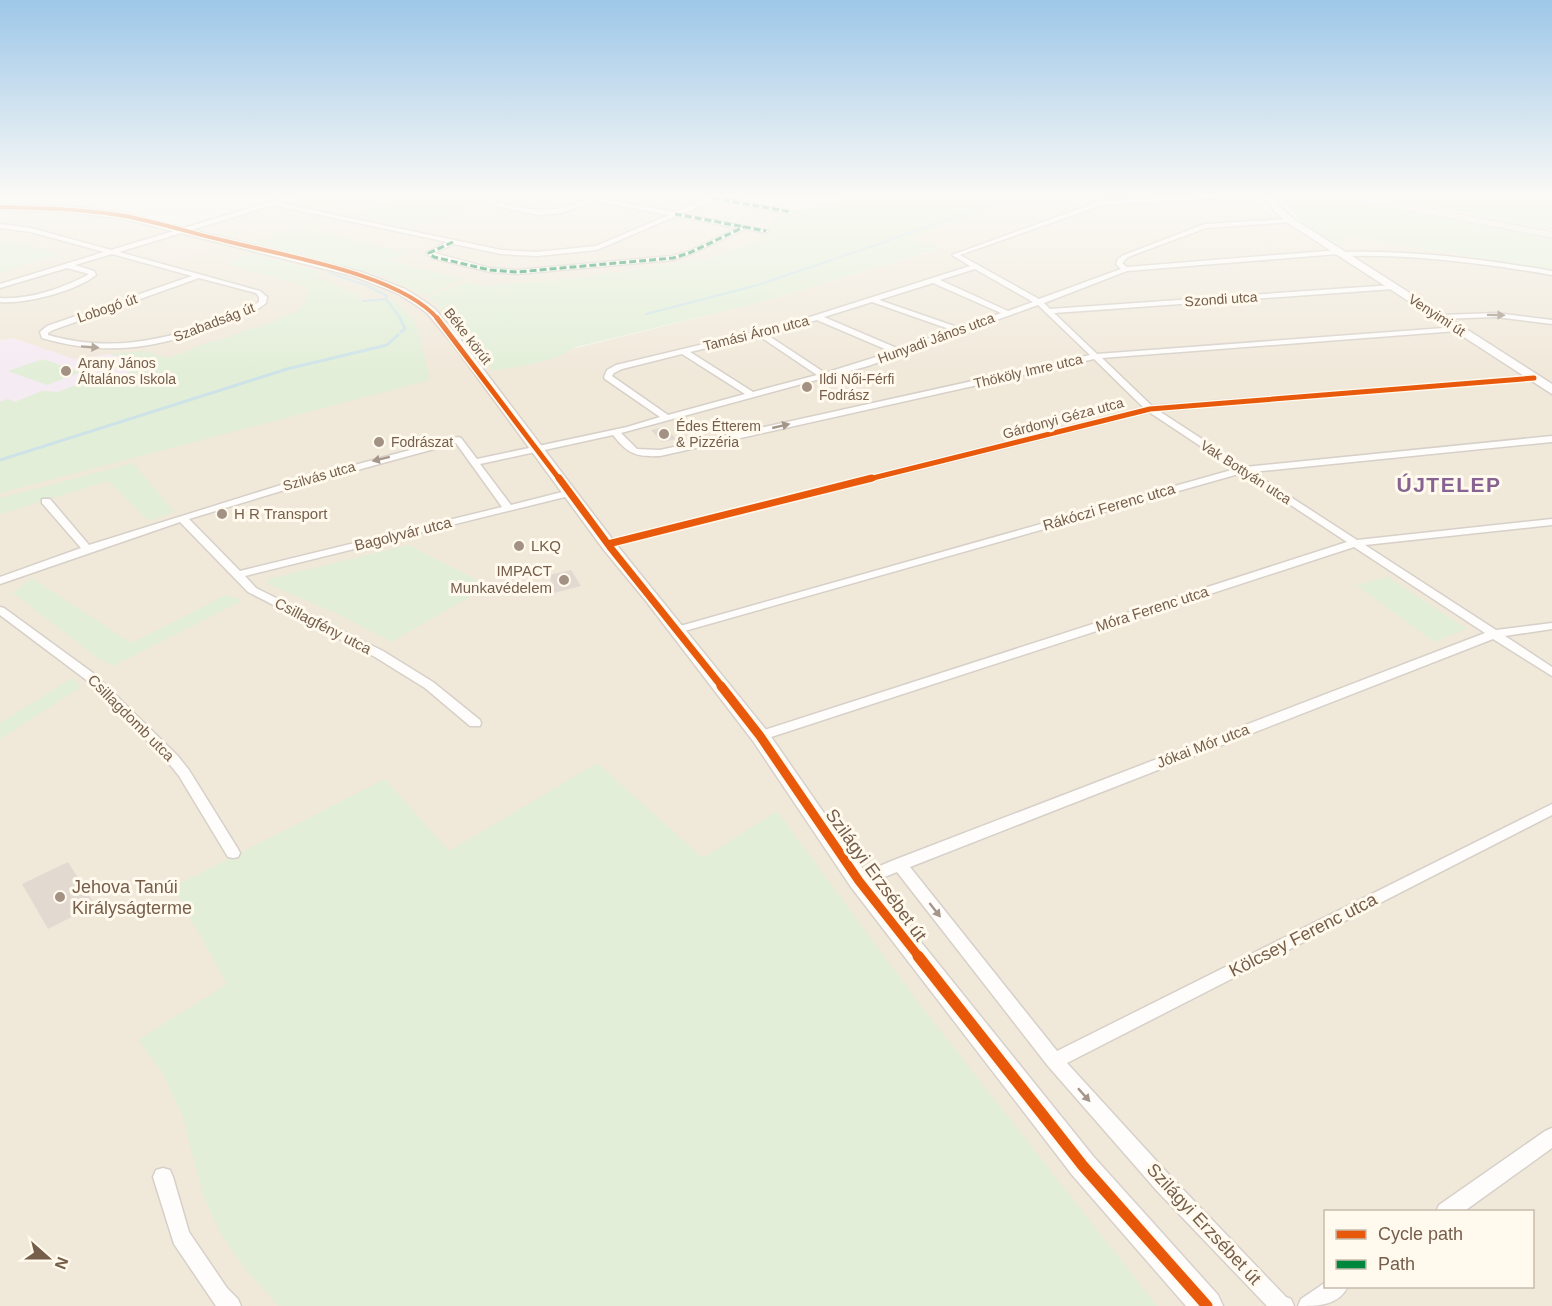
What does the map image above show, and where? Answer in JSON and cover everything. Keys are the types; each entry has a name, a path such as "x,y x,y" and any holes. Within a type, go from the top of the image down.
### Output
{"street":[{"path":"0,286 99,256"},
{"name":"Szabadság út","path":"50,327 44,332 45,336 78,346 130,346 192,333 251,311 262,303 263,297 258,292 125,256"},
{"name":"Béke körút","path":"286,256 383,283 431,311 458,342 536,450"},
{"path":"433,256 490,270 528,272 680,256"},
{"name":"Vak Bottyán utca","path":"957,256 1039,302 1150,409 1552,672"},
{"path":"1126,256 1120,260 1119,264 1126,269"},
{"name":"Hunyadi János utca","path":"475,462 668,419 823,375 899,352 1126,269 1301,256"},
{"name":"Venyimi út","path":"1346,256 1552,390"},
{"name":"Hunyadi János utca","path":"1444,256 1552,273"},
{"path":"0,300 26,299 93,275 91,272 68,266"},
{"name":"Tamási Áron utca","path":"668,419 608,377 609,374 619,367 817,317 975,267"},
{"name":"Lobogó út","path":"50,327 198,276"},
{"path":"933,280 1007,313"},
{"name":"Szondi utca","path":"1049,311 1393,287"},
{"path":"872,300 958,330"},
{"path":"1440,317 1496,315 1552,322"},
{"path":"817,317 899,352"},
{"name":"Thököly Imre utca","path":"615,432 630,451 642,454 660,453 1096,356 1457,328"},
{"path":"760,333 823,375"},
{"path":"682,351 752,395"},
{"name":"Gárdonyi Géza utca","path":"608,544 1150,409 1534,378"},
{"name":"Rákóczi Ferenc utca","path":"677,630 1242,470 1552,439"},
{"name":"Szilvás utca","path":"0,580 182,518 330,472 458,440 475,462"},
{"name":"Szilágyi Erzsébet út","path":"536,450 760,736 859,881 1083,1166 1207,1306"},
{"path":"475,462 508,508"},
{"name":"Bagolyvár utca","path":"236,575 570,493"},
{"path":"46,501 88,550"},
{"name":"Csillagfény utca","path":"182,518 252,590 314,620 406,670 429,685 475,723"},
{"name":"Móra Ferenc utca","path":"760,736 1355,543 1552,522"},
{"name":"Csillagdomb utca","path":"0,610 89,676 172,758 184,773 232,854"},
{"name":"Jókai Mór utca","path":"859,881 1494,634 1552,626"},
{"name":"Kölcsey Ferenc utca","path":"1054,1061 1552,809"},
{"name":"Szilágyi Erzsébet út","path":"899,864 1054,1061 1165,1185 1283,1306"},
{"path":"1449,1210 1552,1137"},
{"path":"163,1178 181,1238 220,1295 231,1306"},
{"path":"1308,1306 1336,1288"}],"shaded area":[{"path":"0,256 717,256 572,279 484,286 466,282 429,297 470,338 482,358 572,349 758,303 916,256 1468,256 1552,270 1552,1306 0,1306"},
{"path":"151,256 194,256 174,262"},
{"name":"Arany János Általános Iskola","path":"13,338 74,359 110,354 147,366 111,379 94,378 58,392 42,391 15,402 8,399 0,402 0,340"}],"green space":[{"path":"0,256 55,256 0,273"},
{"path":"248,256 260,256 321,272 315,276 360,296 360,302 393,300 412,318 418,329 430,380 0,493 0,402 8,399 15,402 42,391 58,392 94,378 111,379 146,366 110,354 145,351 169,358 211,341 215,342 254,327 258,328 304,306 308,290 302,285 225,264"},
{"path":"399,256 388,261 464,279 426,295 380,275 305,257"},
{"path":"717,256 914,256 758,303 576,347 557,357 494,371 482,358 470,338 429,297 466,282 484,286 572,279"},
{"path":"1468,256 1552,256 1552,270"},
{"path":"43,359 81,372 47,385 8,371"},
{"path":"133,463 174,512 149,521 108,481 0,514 0,498"},
{"path":"409,545 489,586 391,642 340,615 268,584 268,579"},
{"path":"1388,577 1467,629 1434,642 1356,585"},
{"path":"32,578 131,643 226,595 243,600 113,666 99,659 13,593"},
{"path":"72,678 81,687 0,739 0,723"},
{"path":"597,763 703,858 777,811 921,1006 1157,1306 279,1306 246,1270 220,1232 203,1195 182,1114 160,1069 138,1040 227,984 173,887 385,779 449,851"}],"building":[{"name":"Édes Étterem & Pizzéria","path":"665,427 676,439 662,442 651,430"},
{"name":"IMPACT Munkavédelem","path":"571,570 581,586 554,593 549,575"},
{"name":"Jehova Tanúi Királyságterme","path":"68,862 95,905 48,929 22,884"}],"waterway":[{"path":"646,314 758,285 843,256"},
{"path":"329,273 366,285 387,296 386,299"},
{"path":"363,301 386,299"},
{"path":"386,299 401,319"},
{"path":"400,318 405,329 401,332"},
{"path":"0,460 287,369 387,345 398,335"}],"marked path":[{"path":"433,256 490,270 517,272 680,256"}],"cycle path":[{"path":"284,256 357,274 401,291 431,311 457,342 610,547 652,597 760,736 859,881 1083,1166 1207,1306"},
{"path":"608,544 1150,409 1534,378"}],"place":[{"name":"Arany János Általános Iskola","path":"66,371"},
{"name":"Ildi Női-Férfi Fodrász","path":"807,387"},
{"name":"Édes Étterem & Pizzéria","path":"664,434"},
{"name":"Fodrászat","path":"379,442"},
{"name":"H R Transport","path":"222,514"},
{"name":"LKQ","path":"519,546"},
{"name":"IMPACT Munkavédelem","path":"564,580"},
{"name":"Jehova Tanúi Királyságterme","path":"60,897"}],"district":[{"name":"ÚJTELEP","path":"1449,485"}]}
